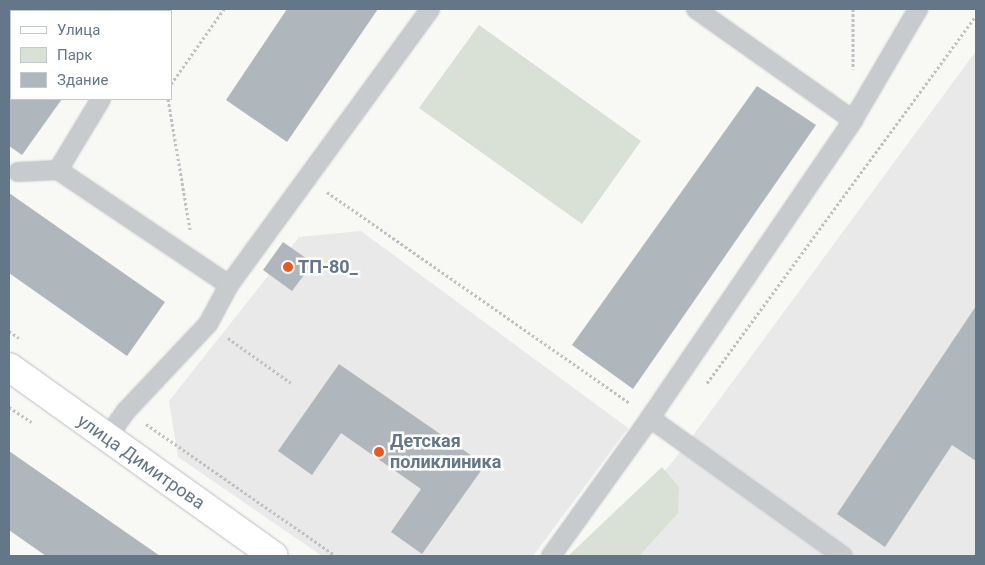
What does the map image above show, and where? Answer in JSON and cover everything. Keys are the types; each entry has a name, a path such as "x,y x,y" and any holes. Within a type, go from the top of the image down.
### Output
{"main road":[{"name":"улица Димитрова","path":"9,367 274,556"}],"lane":[{"path":"106,438 126,411 208,324 229,285 430,9"},
{"path":"696,9 853,120"},
{"path":"551,556 650,418 853,120 918,9"},
{"path":"58,170 101,100"},
{"path":"18,172 58,170 229,285"},
{"path":"650,418 843,556"}],"path":[{"path":"172,83 224,9"},
{"path":"853,9 853,74"},
{"path":"704,386 976,15"},
{"path":"308,178 650,418"},
{"path":"9,331 24,341"},
{"path":"126,411 336,556"}],"shaded area":[{"path":"976,51 976,556 596,556 686,445"},
{"path":"361,231 628,428 533,556 322,556 178,457 169,401 299,237"}],"green space":[{"path":"479,25 641,141 582,224 419,108"},
{"path":"662,467 679,487 678,513 639,556 568,556"}],"building":[{"path":"29,9 59,9 43,10"},
{"path":"287,9 378,9 287,142 226,100"},
{"path":"757,86 816,125 633,389 572,345"},
{"path":"10,90 10,100 61,100 22,155 9,146"},
{"path":"9,193 165,302 127,356 9,273"},
{"name":"ТП-80_","path":"283,242 313,263 292,291 263,270"},
{"path":"976,306 976,461 952,445 885,547 837,514"},
{"path":"339,364 485,465 422,554 391,532 421,489 341,433 312,475 278,451"},
{"path":"9,451 160,556 46,556 9,530"}],"place":[{"name":"ТП-80_","path":"288,267"},
{"name":"Детская поликлиника","path":"379,452"}]}
